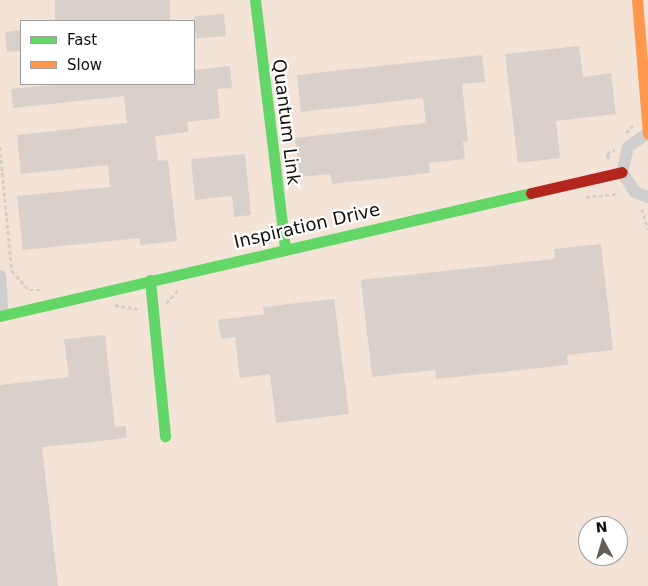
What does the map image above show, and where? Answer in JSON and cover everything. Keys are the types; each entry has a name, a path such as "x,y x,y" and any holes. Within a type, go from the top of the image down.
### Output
{"street":[{"name":"Quantum Link","path":"255,0 285,248"},
{"path":"637,0 648,134 628,147 622,172 634,192 648,197"},
{"name":"Inspiration Drive","path":"2,315 285,248 622,172"},
{"path":"0,276 2,315"},
{"path":"150,280 165,436"}],"path":[{"path":"0,147 12,271 30,290 41,290 43,306"},
{"path":"648,215 648,229"}],"shaded area":[{"path":"0,0 648,0 648,586 0,586"}],"building":[{"path":"55,0 170,0 170,20 55,20"},
{"path":"224,14 226,36 196,39 194,17"},
{"path":"20,30 20,51 7,52 5,32"},
{"path":"579,46 583,77 611,73 616,114 556,121 560,158 518,163 505,54"},
{"path":"482,55 485,82 462,84 468,141 463,142 465,159 429,163 430,173 332,184 330,174 300,177 295,138 426,123 423,98 301,112 297,75"},
{"path":"230,66 232,88 217,89 220,118 187,122 188,132 155,136 158,161 168,160 177,241 140,245 140,238 23,250 17,196 110,187 108,165 21,174 17,135 127,123 124,96 13,108 11,89 51,85 195,85 195,70"},
{"path":"245,154 251,215 234,217 232,196 195,200 191,159"},
{"path":"601,244 613,350 567,355 568,365 436,379 435,370 372,377 361,280 555,259 554,249"},
{"path":"334,299 349,414 276,423 270,374 240,378 235,337 221,339 218,320 264,314 263,307"},
{"path":"105,335 115,427 126,426 127,438 42,447 58,586 0,586 0,385 69,377 64,339"}],"traffic: fast":[{"path":"255,0 285,248"},
{"path":"0,316 531,193"},
{"path":"150,280 165,436"}],"traffic: slow":[{"path":"637,0 648,134"}],"traffic: jam":[{"path":"531,193 622,172"}]}
